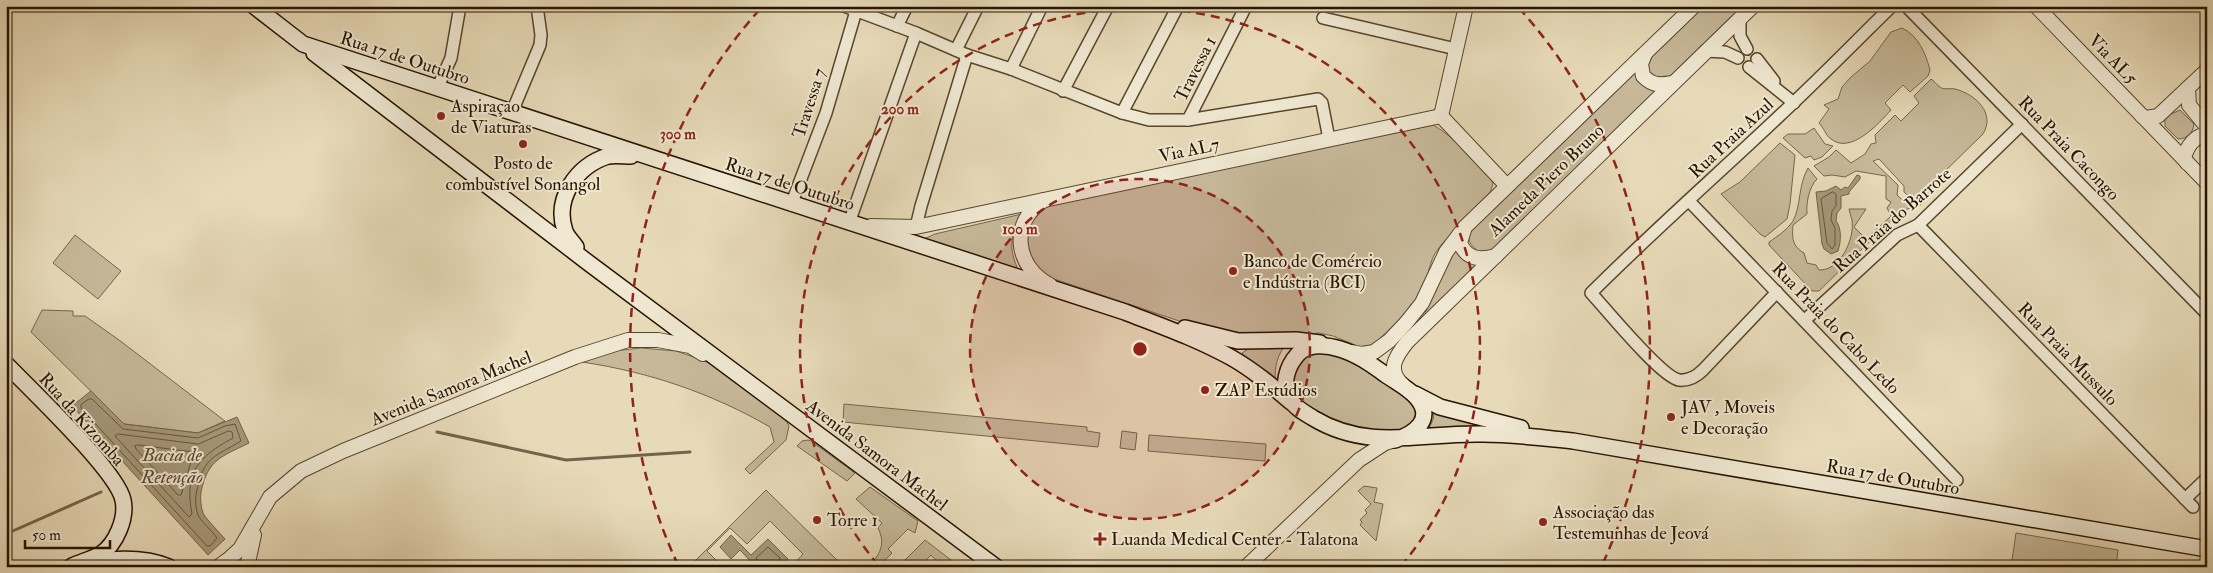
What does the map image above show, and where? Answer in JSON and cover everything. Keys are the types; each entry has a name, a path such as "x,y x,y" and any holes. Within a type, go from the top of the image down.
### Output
{"main road":[{"name":"Rua 17 de Outubro","path":"254,6 303,44 849,223 1065,291 1184,335 1230,358 1273,387 1301,411 1345,433 1395,440 1480,433 1573,441"},
{"name":"Avenida Samora Machel","path":"303,44 590,264 996,567"},
{"path":"590,264 565,233 562,204 566,190 576,176 592,164 609,156 645,156"},
{"name":"Rua 17 de Outubro","path":"1125,312 1223,338 1253,342 1296,340 1324,344 1340,349"},
{"path":"1301,411 1293,404 1287,394 1287,372 1292,361 1299,352 1308,347 1320,346 1340,349 1368,362 1417,398 1421,405 1423,421 1412,434 1395,440"},
{"name":"Rua da Kizomba","path":"6,364 95,458 122,495 124,502 121,524 109,548 99,555 70,566"},
{"name":"Rua 17 de Outubro","path":"1407,389 1440,407 1573,441 2207,549"},
{"path":"70,566 110,559 164,565"}],"street":[{"path":"437,89 451,58 460,6"},
{"path":"512,112 540,44 542,35 537,6"},
{"path":"844,6 916,33 967,55 1011,69 1122,112 1149,120 1188,120 1318,99 1322,103 1329,139"},
{"path":"897,26 907,6"},
{"path":"956,50 978,6"},
{"path":"1011,69 1042,6"},
{"path":"1063,90 1108,6"},
{"path":"1122,112 1178,6"},
{"name":"Travessa 1","path":"1188,120 1246,6"},
{"path":"1466,6 1441,116 1507,186"},
{"name":"Alameda Piero Bruno","path":"1340,349 1368,354 1389,341 1422,303 1440,262 1465,227 1694,6"},
{"name":"Alameda Piero Bruno","path":"1407,389 1397,380 1394,372 1393,362 1400,352 1752,6"},
{"name":"Rua Praia Azul","path":"1777,292 1694,378 1677,380 1660,368 1591,292 1665,220 1689,201 1794,103 1892,6"},
{"name":"Rua Praia Cacongo","path":"1906,6 2207,314"},
{"name":"Via AL5","path":"2036,6 2207,183"},
{"name":"Travessa 7","path":"791,204 826,113 856,11"},
{"path":"1323,18 1456,49"},
{"path":"1740,18 1740,36 1747,49"},
{"path":"849,223 916,33"},
{"path":"1706,51 1725,52 1738,58"},
{"path":"1646,54 1641,64 1643,76 1652,84 1673,83"},
{"path":"916,227 920,206 967,55"},
{"path":"1753,63 1794,103"},
{"path":"2142,116 2146,118 2158,116 2207,70"},
{"path":"2188,88 2188,106 2207,127"},
{"name":"Via AL7","path":"849,223 882,228 916,227 1441,116"},
{"name":"Rua Praia do Barrote","path":"1805,320 1898,235 1918,225 2022,124"},
{"path":"2187,163 2184,158 2186,149 2194,140 2207,134"},
{"path":"1048,198 1034,207 1023,222 1020,233 1020,246 1024,260 1038,277 1065,291"},
{"name":"Rua Praia do Cabo Ledo","path":"1689,201 1957,480"},
{"name":"Rua Praia Mussulo","path":"1918,225 2189,503 2207,478"},
{"path":"1465,227 1460,243 1469,255 1476,259 1496,256"},
{"name":"Avenida Samora Machel","path":"218,567 240,549 270,497 301,471 343,451 575,357 628,340 658,340 690,346 736,373"},
{"path":"1246,567 1359,460 1385,443 1395,440"},
{"path":"247,567 251,542 262,513"},
{"path":"164,565 180,567"}],"shaded area":[{"path":"1701,6 1742,6 1665,81 1648,75 1647,58"},
{"path":"1902,28 1917,40 1930,70 1928,76 1910,92 1903,85 1885,103 1891,110 1864,135 1847,143 1839,143 1831,139 1819,123 1829,109 1824,105 1838,99 1842,87 1870,61 1891,32"},
{"path":"1635,71 1655,91 1492,250 1482,253 1475,249 1469,240 1472,229"},
{"path":"1931,79 1941,88 1955,89 1970,95 1976,100 1985,112 1987,119 1983,134 1938,178 1926,200 1919,206 1904,192 1904,186 1879,159 1873,161 1898,185 1897,195 1911,208 1901,211 1819,291 1812,291 1769,245 1769,242 1785,230 1793,221 1808,168 1817,179 1809,195 1807,214 1793,225 1793,238 1797,248 1804,253 1807,263 1816,265 1819,270 1827,269 1839,260 1845,252 1851,236 1852,220 1849,209 1866,209 1854,227 1866,239 1891,216 1887,208 1891,202 1886,199 1886,176 1856,171 1845,177 1824,176 1814,166 1829,157 1836,150 1851,163 1865,154 1871,144 1876,143 1875,135 1895,115 1901,121 1919,103 1914,96"},
{"path":"2180,110 2194,124 2189,135 2178,139 2165,126 2165,120 2169,115"},
{"path":"1433,125 1466,151 1493,183 1485,201 1438,249 1430,264 1423,292 1414,304 1370,347 1360,347 1333,336 1319,333 1257,338 1200,328 1054,279 1041,272 1033,262 1025,239 1026,226 1041,207"},
{"path":"1814,128 1825,144 1833,146 1822,157 1814,160 1811,156 1805,158 1783,138 1788,134 1805,134"},
{"path":"1780,143 1795,155 1790,204 1787,219 1765,237 1721,194 1740,182"},
{"path":"1022,214 1012,243 1013,256 1019,272 922,240 935,234"},
{"path":"75,235 121,271 98,299 53,263"},
{"path":"1457,243 1478,265 1379,358 1426,311 1436,290 1442,264"},
{"path":"42,310 73,311 73,316 85,316 225,421 198,433 124,424 31,332"},
{"path":"1287,344 1277,360 1275,380 1242,353 1257,346"},
{"path":"641,348 676,351 708,362 740,380 783,415 789,426 786,440 750,474 745,469 774,442 770,427 725,404 679,386 607,366 582,362 613,351"},
{"path":"1317,352 1338,354 1366,369 1411,401 1417,410 1417,419 1405,430 1391,433 1372,431 1328,418 1310,407 1297,394 1292,380 1299,364 1309,355"},
{"path":"844,404 1087,427 1087,431 1100,433 1098,447 843,422"},
{"path":"1434,412 1524,431 1485,428 1429,428"},
{"path":"1122,431 1137,433 1135,450 1120,448"},
{"path":"1149,435 1266,444 1265,461 1148,451"},
{"path":"808,440 855,473 847,481 797,446 802,441"},
{"path":"1364,486 1377,488 1374,502 1383,504 1376,541 1360,525 1362,522 1360,520 1367,513 1365,510 1371,504 1358,491"},
{"path":"870,487 918,521 915,533 908,529 888,549 892,553 878,567 868,567 879,554 882,539 878,528 882,523 856,499"},
{"path":"766,490 844,567 795,567 793,565 803,554 770,521 747,544 730,528 707,551 723,567 689,567"},
{"path":"2016,533 2118,550 2116,567 2011,567"},
{"path":"925,540 960,567 942,567 931,555 919,567 898,567"}],"water":[{"path":"1857,175 1860,176 1860,179 1849,194 1841,196 1841,208 1837,213 1836,221 1840,231 1840,244 1838,251 1831,254 1824,249 1822,244 1816,192 1826,191 1836,186 1841,190 1845,187 1848,188"},
{"name":"Bacia de Retenção","path":"91,391 124,424 198,433 237,417 249,443 217,460 208,472 201,492 201,504 204,515 225,539 208,555 72,406"},
{"path":"731,535 751,555 768,539 788,559 780,567 756,567 740,550 731,559 720,547"}],"waterway":[{"path":"437,432 566,460 690,452"},
{"path":"6,534 101,492"}],"place":[{"name":"Aspiraçao de Viaturas","path":"441,116"},
{"name":"Posto de combustível Sonangol","path":"523,144"},
{"name":"Banco de Comércio e Indústria (BCI)","path":"1233,271"},
{"name":"ZAP Estúdios","path":"1205,390"},
{"name":"JAV , Moveis e Decoração","path":"1671,417"},
{"name":"Torre 1","path":"817,520"},
{"name":"Associação das Testemunhas de Jeová","path":"1543,522"},
{"name":"Luanda Medical Center - Talatona","path":"1100,539"}]}
